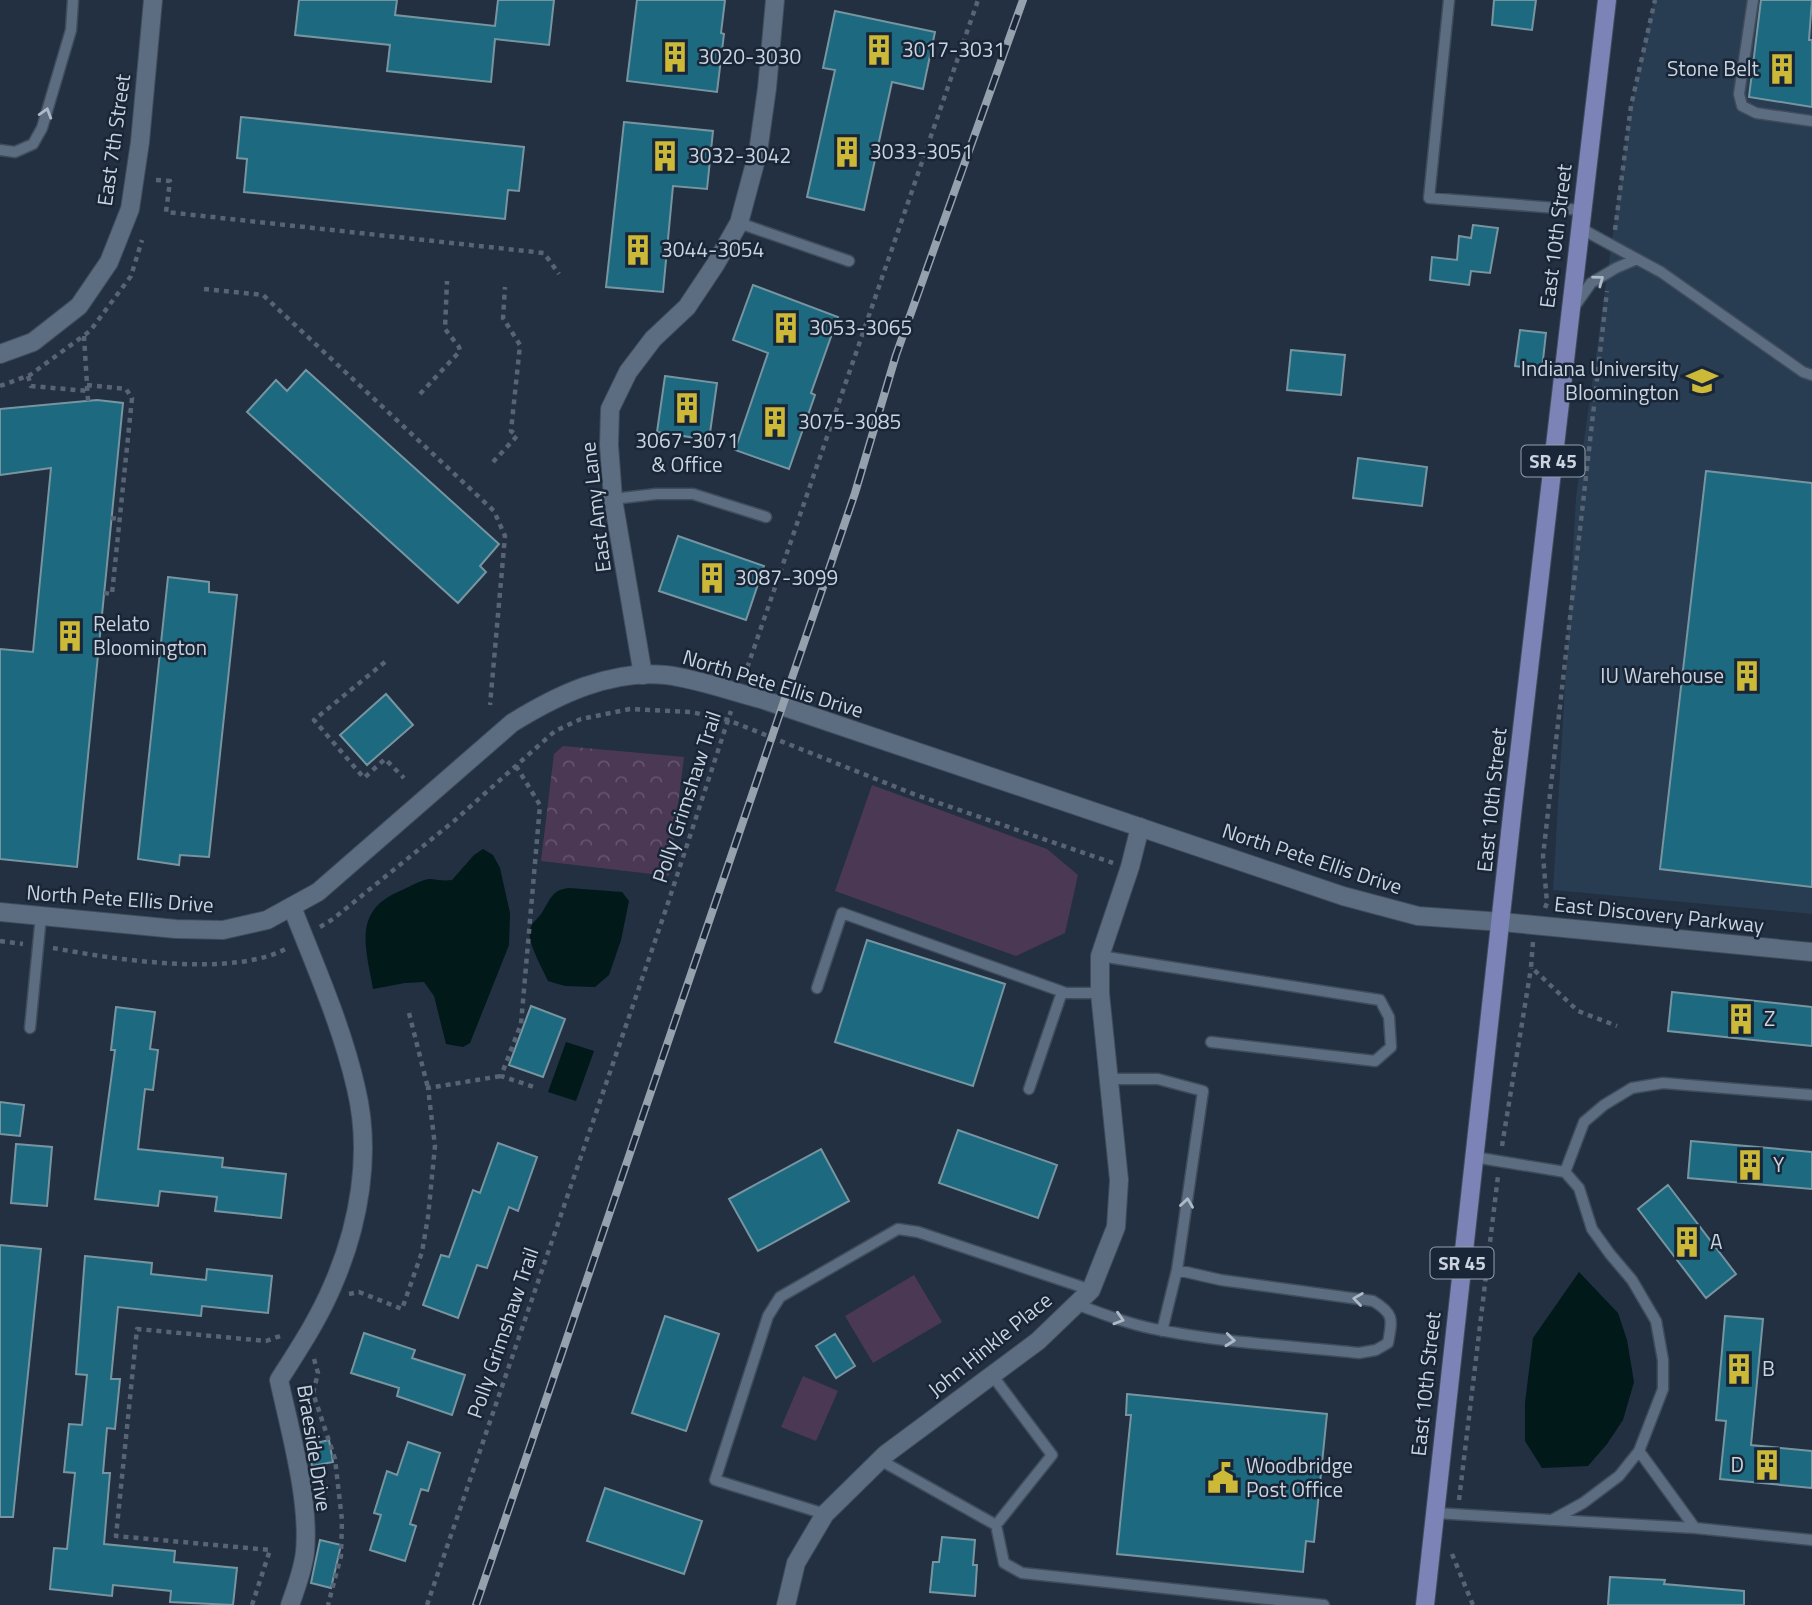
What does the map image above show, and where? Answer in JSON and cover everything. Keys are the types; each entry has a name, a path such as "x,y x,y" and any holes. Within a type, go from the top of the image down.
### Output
{"main road":[{"name":"East 10th Street","path":"1425,1605 1513,806 1607,0"}],"street":[{"name":"East 7th Street","path":"0,354 33,342 79,306 109,262 130,209 140,142 153,0"},
{"name":"East Amy Lane","path":"643,675 613,499 609,445 610,409 628,372 653,339 687,307 739,223 758,152 775,0"},
{"name":"North Pete Ellis Drive","path":"0,912 176,929 223,930 267,920 318,892 512,723 540,706 579,689 611,679 643,675 684,678 738,693 1355,900 1418,916 1502,922"},
{"name":"John Hinkle Place","path":"786,1605 796,1563 825,1514 880,1460 1038,1341 1091,1290 1116,1227 1119,1180 1100,993 1100,956 1130,867 1140,827"},
{"name":"Braeside Drive","path":"290,1605 305,1552 304,1519 301,1482 279,1380 315,1323 336,1278 356,1213 362,1172 362,1130 356,1090 334,1019 292,907"},
{"name":"East Discovery Parkway","path":"1502,922 1812,953"}],"lane":[{"path":"0,150 15,152 33,144 42,128 71,30 73,0"},
{"path":"1449,0 1429,198 1581,219 1612,246 1661,272 1803,372 1812,375"},
{"path":"1753,0 1739,94 1742,106 1756,113 1812,121"},
{"path":"739,223 849,261"},
{"path":"1570,312 1591,283 1637,259"},
{"path":"613,499 656,494 693,494 766,517"},
{"path":"817,988 842,913 1062,992 1100,993"},
{"path":"30,1028 41,916"},
{"path":"1100,956 1380,1000 1389,1017 1391,1047 1376,1062 1211,1042"},
{"path":"1029,1089 1062,992"},
{"path":"1108,1079 1158,1079 1203,1091 1177,1270 1162,1331"},
{"path":"1565,1172 1584,1122 1604,1105 1632,1088 1663,1083 1812,1095"},
{"path":"1474,1157 1565,1172 1579,1188 1592,1229 1632,1280 1656,1321 1663,1360 1663,1389 1639,1451 1619,1476 1583,1503 1552,1520"},
{"path":"825,1514 715,1479 768,1316 780,1297 898,1229 918,1232 1091,1290"},
{"path":"1076,1304 1116,1319 1194,1336 1359,1353 1376,1350 1388,1343 1392,1320 1387,1309 1373,1301 1221,1280 1177,1270"},
{"path":"992,1375 1052,1455 996,1525"},
{"path":"1639,1451 1695,1528"},
{"path":"880,1460 996,1525 1004,1563 1022,1573 1324,1605"},
{"path":"1435,1513 1695,1528 1812,1540"}],"path":[{"name":"Polly Grimshaw Trail","path":"427,1605 666,909 728,720 978,0"},
{"path":"1612,246 1631,106 1655,0"},
{"path":"156,180 170,181 166,212 544,253 559,274"},
{"path":"1473,1605 1451,1555 1500,1161 1531,967 1535,925 1547,903 1543,856 1608,272"},
{"path":"420,394 460,351 460,347 445,329 447,281"},
{"path":"492,462 517,436 511,431 520,345 503,318 505,287"},
{"path":"204,289 263,295 494,511 505,536 490,705"},
{"path":"84,336 88,401"},
{"path":"28,376 31,386 126,389 132,398 112,594 104,593"},
{"path":"111,518 119,519"},
{"path":"385,662 314,720 364,778 385,759 404,778"},
{"path":"0,941 143,962 185,964 243,960 285,949 343,911 454,821 555,731 581,719 630,709 691,712 728,720 916,795 1107,861"},
{"path":"501,1076 521,1024 540,805 516,766"},
{"path":"285,949 291,960"},
{"path":"1531,967 1578,1011 1617,1026"},
{"path":"344,1297 359,1292 401,1309 422,1252 435,1146 428,1088 409,1013"},
{"path":"428,1088 501,1076 537,1088"},
{"path":"252,1605 270,1550 116,1536 137,1329 266,1341 287,1333"},
{"path":"315,1351 318,1373 313,1393 335,1459 342,1520 341,1556 327,1605"}],"shaded area":[{"name":"Indiana University Bloomington","path":"1654,0 1812,0 1812,914 1553,890 1576,497 1631,106"},
{"path":"483,849 493,855 500,868 510,913 509,945 470,1043 463,1047 446,1044 434,996 424,982 373,989 366,932 375,909 385,899 424,880 452,880 474,855"},
{"path":"569,888 622,892 629,901 621,940 609,975 595,987 565,986 548,981 531,941 531,926 550,899 555,893"},
{"path":"566,1042 594,1051 576,1101 548,1092"},
{"path":"1579,1272 1618,1313 1627,1340 1634,1382 1623,1420 1588,1466 1542,1468 1525,1441 1525,1403 1533,1338"}],"green space":[{"path":"563,746 684,757 669,876 541,861 554,754"},
{"path":"872,785 1047,849 1078,875 1065,933 1016,956 835,891"},
{"path":"914,1275 942,1322 873,1363 845,1316"},
{"path":"803,1376 838,1391 816,1441 781,1427"}],"building":[{"path":"299,0 397,0 395,15 495,26 498,0 554,0 549,45 495,39 491,82 387,71 390,45 295,35"},
{"name":"3020-3030","path":"637,0 725,0 717,92 627,81"},
{"path":"1494,0 1536,0 1532,30 1492,25"},
{"name":"Stone Belt","path":"1761,0 1812,0 1809,40 1812,40 1812,107 1749,97"},
{"path":"835,11 935,32 923,89 892,82 864,210 807,197 835,70 823,68"},
{"path":"241,117 524,147 519,191 508,190 505,219 244,192 247,159 237,158"},
{"path":"624,122 713,131 707,189 673,186 663,292 606,287"},
{"path":"1473,225 1498,228 1490,273 1471,271 1469,285 1430,280 1432,257 1457,260 1459,236 1471,238"},
{"path":"753,285 838,317 811,393 815,395 789,469 735,450 768,353 733,340"},
{"path":"1520,330 1546,333 1542,369 1515,366"},
{"path":"1291,350 1345,355 1341,395 1287,390"},
{"path":"306,370 499,544 480,566 486,572 458,603 247,412 276,380 287,391"},
{"name":"3067-3071 & Office","path":"665,376 717,383 709,440 657,432"},
{"name":"Relato Bloomington","path":"97,400 123,403 77,867 0,859 0,649 33,652 51,468 0,475 0,409"},
{"path":"1358,458 1427,467 1422,506 1353,498"},
{"name":"IU Warehouse","path":"1706,471 1812,483 1812,887 1660,869"},
{"name":"3087-3099","path":"678,536 764,566 746,620 659,591"},
{"path":"168,577 209,582 209,592 237,595 209,857 180,855 179,865 138,859"},
{"path":"386,694 413,725 367,765 340,735"},
{"path":"867,940 1005,984 973,1086 835,1042"},
{"name":"Z","path":"1672,992 1812,1007 1812,1046 1668,1031"},
{"path":"531,1006 565,1019 543,1077 509,1065"},
{"path":"116,1007 155,1012 150,1049 158,1050 153,1090 145,1089 138,1149 223,1158 222,1167 286,1174 281,1218 215,1211 217,1197 160,1191 158,1206 95,1199 115,1050 111,1050"},
{"path":"0,1102 24,1105 20,1136 0,1134"},
{"path":"958,1130 1057,1165 1038,1218 939,1183"},
{"name":"Y","path":"1691,1141 1812,1152 1812,1189 1688,1178"},
{"path":"498,1143 537,1157 518,1211 509,1207 487,1268 477,1265 458,1318 423,1305 441,1255 449,1257 473,1190 480,1193"},
{"path":"16,1144 52,1147 47,1206 11,1203"},
{"path":"821,1149 849,1201 758,1251 729,1199"},
{"name":"A","path":"1668,1185 1736,1274 1706,1298 1638,1209"},
{"path":"0,1245 41,1249 13,1517 0,1517"},
{"path":"85,1256 152,1263 151,1274 206,1280 207,1269 272,1276 268,1313 202,1306 201,1316 118,1307 111,1379 120,1379 115,1429 107,1428 103,1473 110,1473 104,1544 175,1551 174,1562 237,1568 233,1605 170,1602 171,1591 113,1585 112,1596 50,1589 54,1548 67,1549 75,1473 64,1472 69,1424 82,1425 87,1375 76,1374"},
{"path":"665,1316 719,1334 686,1431 632,1413"},
{"path":"1725,1316 1763,1319 1751,1445 1812,1451 1812,1488 1720,1479 1726,1421 1716,1420"},
{"path":"364,1333 415,1350 412,1358 465,1375 452,1415 397,1396 399,1388 351,1373"},
{"path":"835,1334 855,1366 836,1378 816,1346"},
{"name":"Woodbridge Post Office","path":"1127,1394 1327,1414 1314,1542 1306,1541 1303,1572 1117,1554 1131,1415 1126,1415"},
{"path":"329,1440 333,1462 312,1466 308,1445"},
{"path":"408,1442 440,1453 428,1491 421,1489 410,1524 416,1526 405,1561 370,1550 381,1515 374,1513 387,1471 397,1475"},
{"path":"605,1488 702,1521 684,1574 587,1541"},
{"path":"942,1537 975,1540 975,1596 930,1592 933,1562 939,1562"},
{"path":"320,1540 341,1545 331,1588 311,1583"},
{"path":"1610,1577 1665,1580 1664,1584 1744,1591 1744,1605 1608,1605"}],"railway":[{"path":"476,1605 855,493 896,355 1023,0"}],"place":[{"name":"3017-3031","path":"879,50"},
{"name":"3020-3030","path":"675,57"},
{"name":"Stone Belt","path":"1782,69"},
{"name":"3033-3051","path":"847,152"},
{"name":"3032-3042","path":"665,156"},
{"name":"3044-3054","path":"638,250"},
{"name":"3053-3065","path":"786,328"},
{"name":"Indiana University Bloomington","path":"1702,381"},
{"name":"3067-3071 & Office","path":"687,408"},
{"name":"3075-3085","path":"775,422"},
{"name":"3087-3099","path":"712,578"},
{"name":"Relato Bloomington","path":"70,636"},
{"name":"IU Warehouse","path":"1747,676"},
{"name":"Z","path":"1741,1019"},
{"name":"Y","path":"1750,1165"},
{"name":"A","path":"1687,1242"},
{"name":"B","path":"1739,1369"},
{"name":"D","path":"1767,1465"},
{"name":"Woodbridge Post Office","path":"1223,1478"}]}
